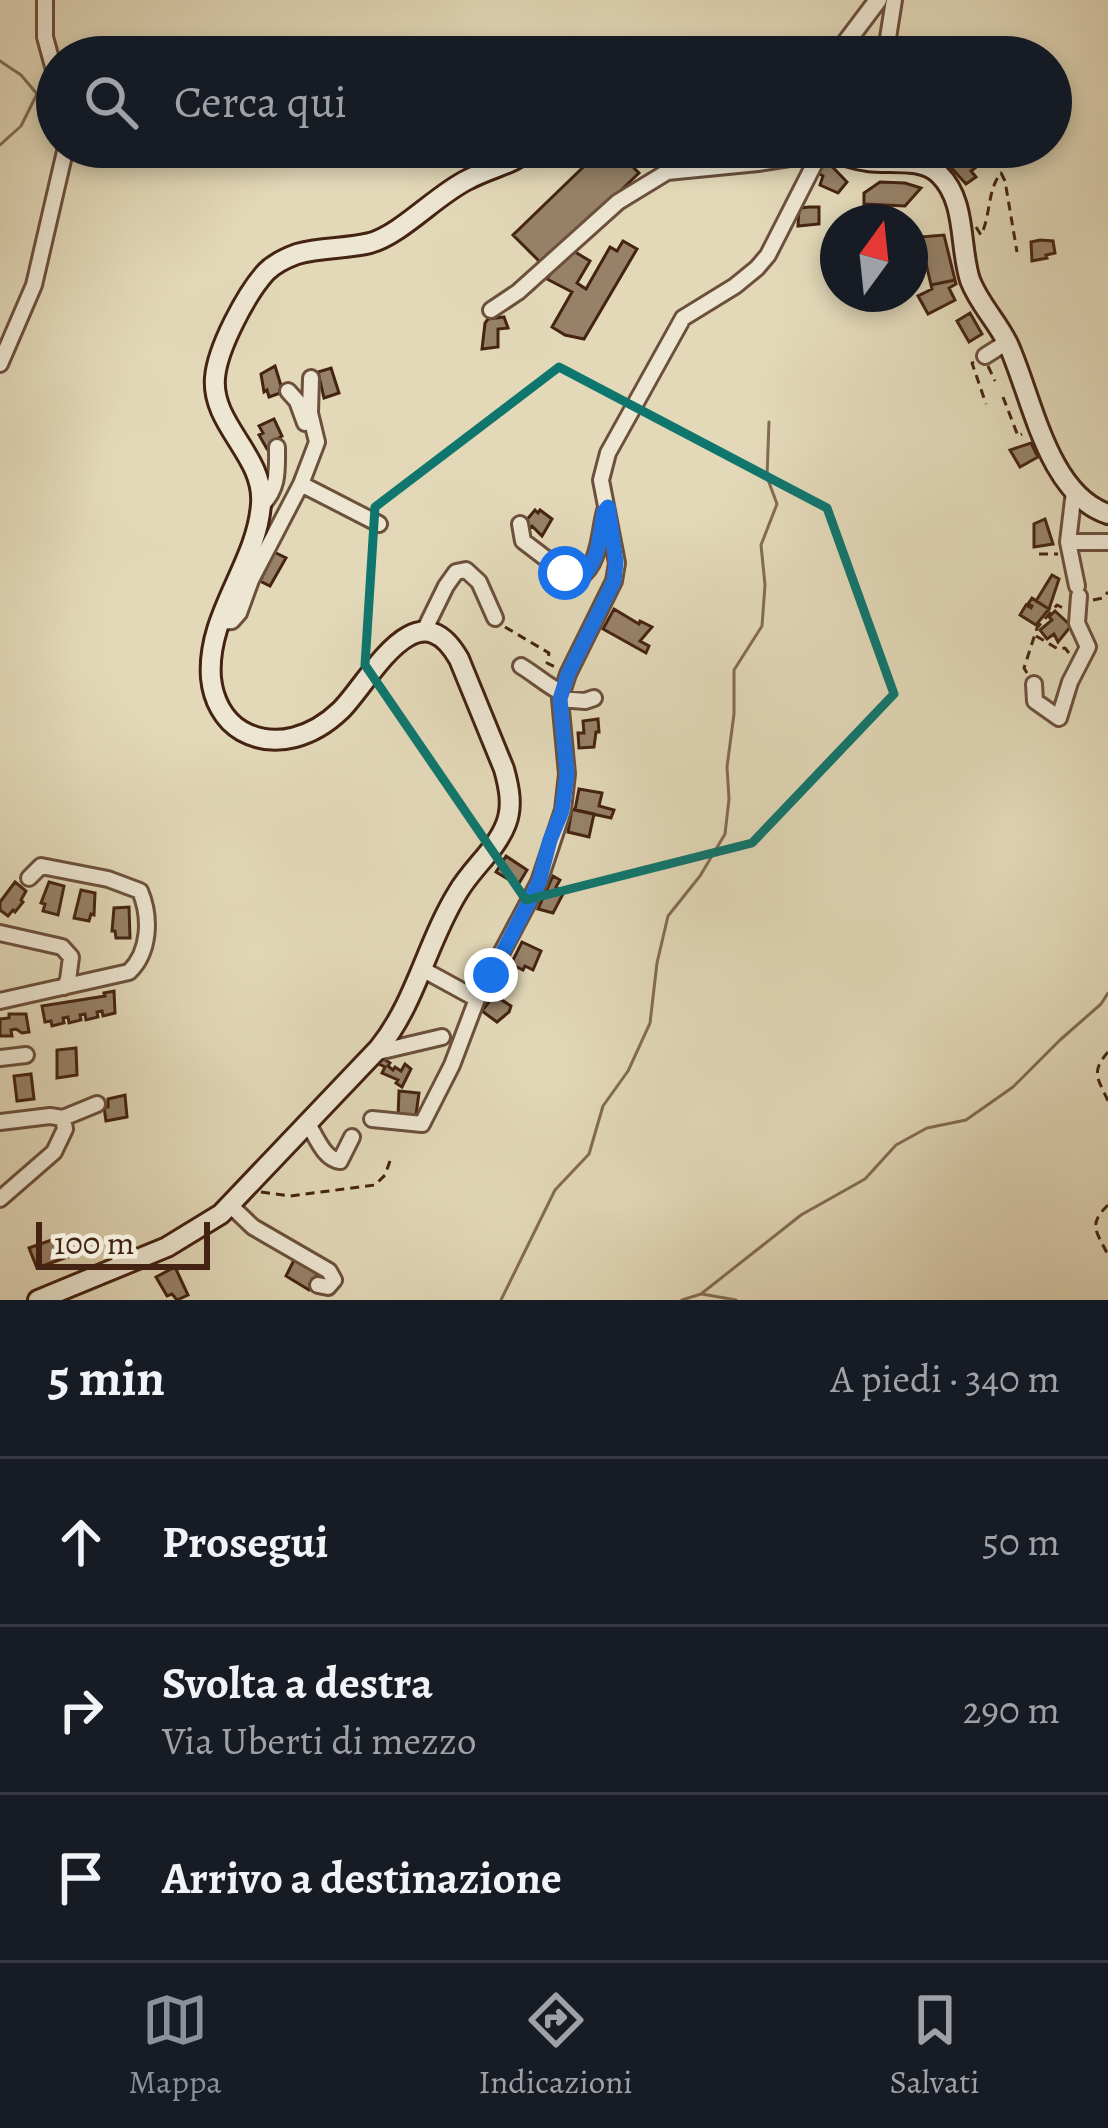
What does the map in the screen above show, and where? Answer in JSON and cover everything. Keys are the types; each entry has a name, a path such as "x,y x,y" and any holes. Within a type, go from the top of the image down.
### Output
{"main road":[{"path":"38,1300 166,1247 231,1206 398,1025 435,932 506,823 510,807 504,770 459,659 446,640 423,633 411,635 395,645 343,708 320,726 277,742 237,728 220,710 210,674 220,622 261,506 257,475 220,410 215,390 215,373 247,299 279,262 300,253 372,243 467,179 498,168"},
{"path":"930,168 948,187 959,212 968,274 978,301 1007,342 1057,469 1086,504 1108,514"}],"street":[{"path":"44,0 45,36"},
{"path":"851,36 878,0"},
{"path":"888,36 894,0"},
{"path":"0,364 34,286 61,168"},
{"path":"490,310 518,292 617,202 667,172 707,168"},
{"path":"372,1119 422,1124 452,1065 476,999 539,882 562,811 567,774 561,696 614,581 616,562 602,479 608,453 683,318 758,268 812,168"},
{"path":"985,356 1007,342"},
{"path":"220,622 232,621 239,613 314,450 311,378"},
{"path":"288,392 297,401 314,450"},
{"path":"261,506 277,479 277,447"},
{"path":"301,484 379,524"},
{"path":"1034,684 1035,701 1059,718 1088,647 1077,623 1070,548 1074,491"},
{"path":"520,524 523,541 565,573 580,578 593,564 608,507"},
{"path":"1070,548 1108,542"},
{"path":"423,633 456,572 466,570 479,582 495,618"},
{"path":"521,666 561,696 594,698"},
{"path":"0,1001 129,972 146,946 140,891 108,879 41,866 29,878"},
{"path":"0,933 62,947 71,958 64,987"},
{"path":"422,969 476,999"},
{"path":"374,1054 442,1036"},
{"path":"0,1058 26,1055"},
{"path":"0,1122 63,1118 97,1104"},
{"path":"0,1198 54,1152 65,1132 63,1118"},
{"path":"308,1124 334,1161 340,1162 352,1137"},
{"path":"231,1206 253,1227 328,1270 334,1280 328,1287 318,1286"}],"path":[{"path":"973,214 981,235 994,181 1001,173 1018,253"},
{"path":"986,404 972,363 985,356 995,381"},
{"path":"1003,397 1018,436 1041,426"},
{"path":"1039,554 1070,548"},
{"path":"1034,684 1024,668 1037,628 1058,605 1103,598 1108,592"},
{"path":"495,618 549,653 547,663 568,674"},
{"path":"1035,635 1058,649 1065,648 1080,664"},
{"path":"1108,1052 1096,1074 1108,1101"},
{"path":"249,1186 264,1195 290,1196 375,1185 386,1175 391,1158"},
{"path":"1108,1205 1094,1226 1108,1255"}],"highlighted area":[{"path":"559,367 827,508 894,694 752,843 526,900 365,665 375,507"}],"building":[{"path":"582,168 634,168 639,173 543,265 513,235"},
{"path":"834,168 847,182 838,193 820,185 823,176 814,171"},
{"path":"952,168 975,168 971,171 976,177 966,184"},
{"path":"880,182 921,188 907,204 864,204 864,193"},
{"path":"819,207 819,224 798,226 799,208"},
{"path":"944,235 955,280 931,285 928,236"},
{"path":"623,241 637,249 584,339 552,327 572,292 547,279 560,259 570,249 590,261 577,283 586,289 610,247 617,251"},
{"path":"1053,241 1055,253 1032,261 1031,242"},
{"path":"955,280 949,288 955,300 928,314 928,291 931,285"},
{"path":"970,313 982,334 969,342 957,321"},
{"path":"504,317 508,328 498,329 498,347 482,349 485,323"},
{"path":"275,366 283,392 269,397 261,374"},
{"path":"331,368 339,393 324,398 318,372"},
{"path":"274,419 283,444 267,449 259,426"},
{"path":"1031,443 1038,457 1020,467 1010,450"},
{"path":"535,510 552,519 542,536 524,523"},
{"path":"1045,519 1053,544 1034,547 1034,524"},
{"path":"274,552 286,558 270,586 260,581"},
{"path":"1052,575 1059,579 1049,609 1036,601"},
{"path":"1032,598 1049,609 1036,625 1020,615 1026,605 1031,608"},
{"path":"614,609 652,627 640,641 649,646 646,653 603,629"},
{"path":"1055,611 1071,626 1058,642 1054,634 1047,639 1040,630"},
{"path":"598,719 594,747 579,748 583,721"},
{"path":"579,789 602,793 599,806 614,810 611,818 575,810"},
{"path":"572,809 594,814 589,837 568,832"},
{"path":"506,856 527,870 518,885 496,872"},
{"path":"553,876 560,880 556,887 564,892 553,913 538,909"},
{"path":"15,882 26,891 23,902 8,916 0,910 0,902"},
{"path":"49,882 64,886 58,915 43,911"},
{"path":"81,890 95,893 94,915 89,921 74,918"},
{"path":"129,907 130,938 116,938 114,908"},
{"path":"522,942 541,951 533,970 511,964"},
{"path":"114,991 115,1013 103,1016 102,1011 97,1012 98,1017 86,1020 85,1014 80,1015 81,1020 69,1023 68,1017 63,1018 64,1023 52,1026 51,1021 45,1022 42,1006"},
{"path":"494,995 511,1006 497,1022 482,1011"},
{"path":"26,1014 29,1032 16,1029 11,1030 12,1036 0,1036 0,1019"},
{"path":"76,1048 77,1075 57,1078 57,1050"},
{"path":"382,1058 393,1070 401,1071 405,1064 411,1069 402,1087 382,1073"},
{"path":"31,1074 34,1099 17,1101 14,1076"},
{"path":"399,1091 419,1093 415,1122 398,1117"},
{"path":"125,1095 127,1117 106,1121 108,1099"},
{"path":"63,1236 70,1256 37,1268 29,1248"},
{"path":"294,1260 318,1273 309,1290 286,1276"},
{"path":"175,1267 188,1295 177,1300 172,1294 167,1296 156,1277"}],"waterway":[{"path":"0,61 36,93"},
{"path":"0,145 21,126 36,96"},
{"path":"501,1300 555,1190 589,1154 603,1106 628,1071 650,1023 668,916 725,834 734,670 762,626 761,545 777,504 767,477 769,422"},
{"path":"682,1300 701,1294 801,1215 865,1179 896,1145 927,1128 966,1120 1013,1087 1108,993"},
{"path":"702,1294 736,1300"}],"route":[{"path":"491,975 539,882 567,791 560,699 614,581 615,547 608,507 588,572 580,578 565,573"}]}
